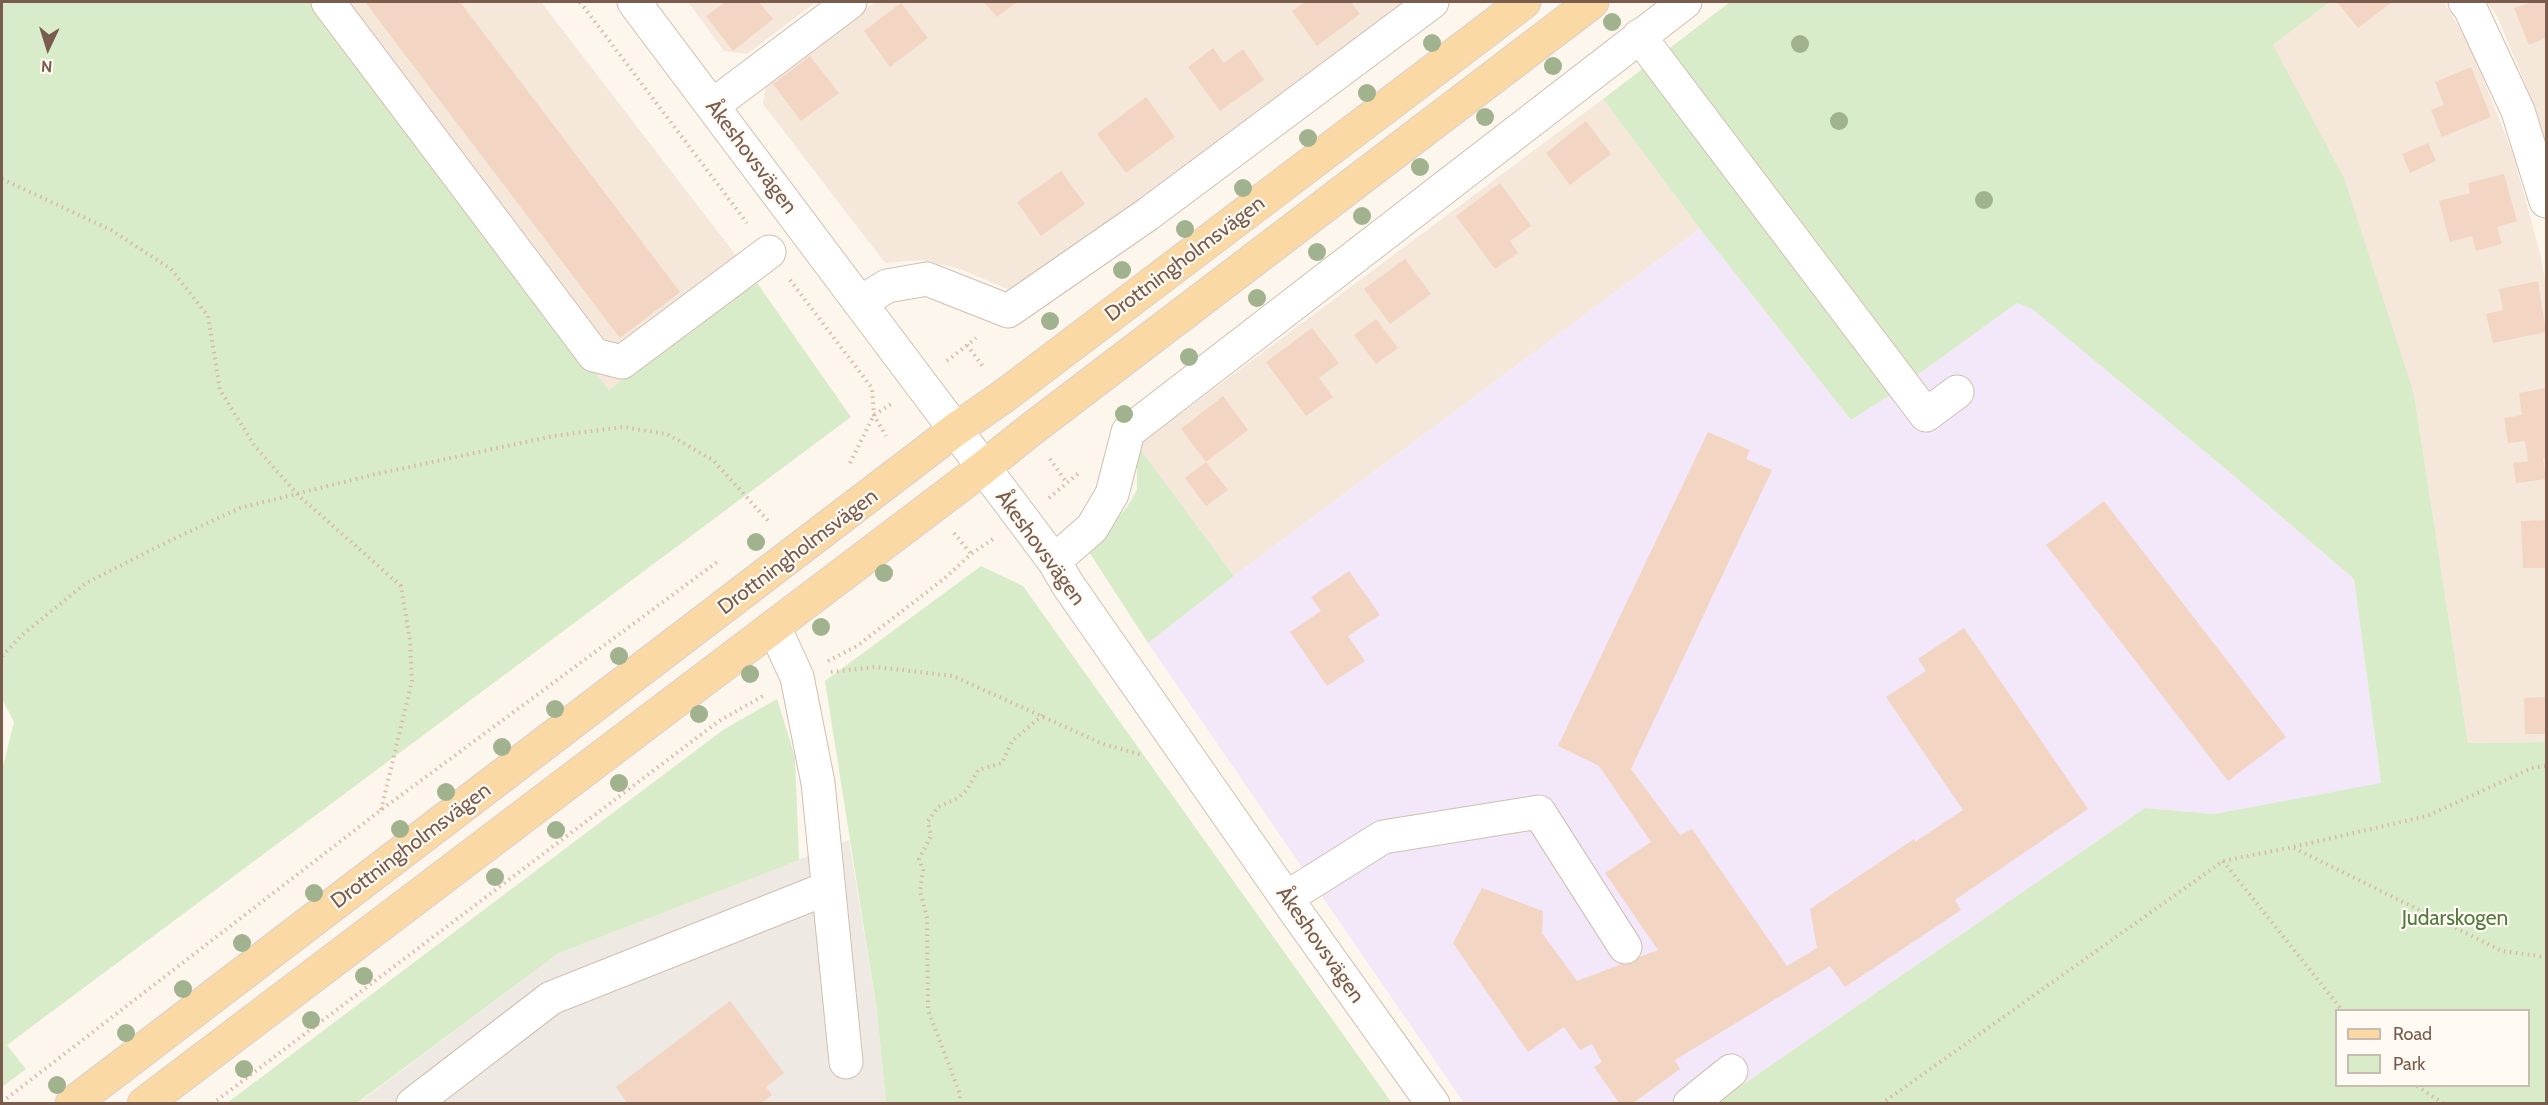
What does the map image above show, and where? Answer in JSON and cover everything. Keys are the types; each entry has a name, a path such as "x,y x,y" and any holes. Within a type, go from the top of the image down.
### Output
{"main road":[{"name":"Drottningholmsvägen","path":"72,1104 955,430 1004,396 1524,2"},
{"name":"Drottningholmsvägen","path":"144,1104 983,468 1592,2"}],"street":[{"path":"328,2 594,355 622,362 769,252"},
{"name":"Åkeshovsvägen","path":"634,2 1054,561 1068,585 1433,1104"},
{"path":"712,106 850,2"},
{"path":"860,303 887,286 927,279 1008,311 1148,214 1432,2"},
{"path":"1054,561 1092,528 1112,494 1128,432 1685,2"},
{"path":"2464,2 2470,8 2518,111 2547,201"},
{"path":"1640,36 1926,415 1957,392"},
{"path":"774,627 796,677 818,783 846,1062"},
{"path":"1287,898 1383,837 1539,812 1624,947"},
{"path":"413,1104 551,998 828,888"},
{"path":"1690,1104 1731,1071"}],"path":[{"path":"580,2 872,388 874,415"},
{"path":"2,179 111,230 171,269 208,316 220,390 254,445 298,495 401,586 410,641 412,681 381,810"},
{"name":"Drottningholmsvägen","path":"841,471 850,464 874,415 919,383 1008,311"},
{"path":"2,656 22,635 86,584 167,542 240,508 376,474 554,436 622,427 667,434 713,460 770,523"},
{"path":"212,1104 719,721 856,646 945,578 971,554 1022,520 1084,468"},
{"name":"Drottningholmsvägen","path":"761,530 779,516"},
{"name":"Drottningholmsvägen","path":"2,1102 381,810 723,558"},
{"path":"796,677 876,667 953,676 1103,744 1146,756"},
{"path":"959,1104 960,1094 928,1010 927,918 920,891 923,870 919,859 931,836 928,821 938,807 958,798 967,790 978,770 1002,763 1012,741 1042,715"},
{"path":"1881,1104 2223,861 2427,816 2532,768 2547,766"},
{"path":"2293,847 2502,951 2547,957"},
{"path":"2223,861 2340,1009"},
{"path":"2418,1087 2444,1104"}],"shaded area":[{"path":"315,2 541,2 755,280 609,390"},
{"path":"688,2 816,2 747,54 724,51"},
{"path":"875,2 1412,2 1022,295 960,269 922,260 885,263 763,104 766,84"},
{"path":"2330,2 2444,2 2471,48 2513,154 2540,253 2546,284 2546,742 2468,743 2414,394 2273,45"},
{"path":"2487,2 2546,2 2546,142 2535,107 2497,16"},
{"path":"1603,99 1700,229 1234,576 1137,446"},
{"path":"1700,229 1851,420 1887,397 2017,303 2032,309 2227,470 2354,579 2381,784 2214,814 2145,808 1716,1103 1464,1103 1148,643 1234,576"},
{"path":"849,840 877,1011 886,1103 357,1104 559,953"}],"green space":[{"path":"2,2 316,2 609,390 755,280 851,417 7,1045 26,1069 2,1087 2,770 14,722 2,699"},
{"name":"Judarskogen","path":"1730,2 2330,2 2273,45 2344,178 2414,394 2468,743 2546,742 2546,1103 1716,1103 2145,808 2214,814 2381,783 2354,579 2227,470 2032,309 2017,303 1887,397 1851,420 1700,229 1603,99"},
{"path":"1137,445 1234,576 1148,643 1089,552 1127,507 1137,490"},
{"path":"981,566 1023,586 1392,1103 886,1103 877,1011 825,681"},
{"path":"777,699 795,757 799,860 559,953 357,1103 227,1103 723,730"}],"building":[{"path":"365,2 460,2 680,292 620,338"},
{"path":"725,2 759,2 773,19 733,51 706,16"},
{"path":"984,2 1017,2 997,17"},
{"path":"1305,2 1351,2 1360,14 1317,46 1292,11"},
{"path":"2337,2 2392,2 2358,28"},
{"path":"2532,2 2546,2 2546,38 2529,45 2514,8"},
{"path":"901,3 928,38 890,67 864,31"},
{"path":"1213,48 1224,63 1243,49 1264,80 1220,111 1188,67"},
{"path":"810,56 839,93 801,121 773,84"},
{"path":"2471,67 2491,117 2442,137 2431,110 2444,105 2435,82"},
{"path":"1146,97 1175,137 1126,173 1097,134"},
{"path":"1586,121 1611,154 1570,185 1546,153"},
{"path":"2428,143 2436,161 2410,173 2402,154"},
{"path":"1061,171 1085,204 1041,236 1017,202"},
{"path":"2504,174 2517,221 2497,227 2502,244 2476,251 2472,236 2450,242 2439,201 2470,193 2468,183"},
{"path":"1500,183 1531,226 1510,241 1518,253 1495,269 1456,216"},
{"path":"1405,259 1431,294 1390,324 1364,289"},
{"path":"2538,281 2546,332 2493,343 2486,314 2503,310 2499,289"},
{"path":"1376,319 1398,348 1376,364 1354,335"},
{"path":"1312,328 1339,363 1319,378 1333,397 1306,416 1266,362"},
{"path":"2546,388 2546,458 2543,458 2546,479 2516,483 2513,463 2528,461 2525,441 2508,443 2504,418 2522,415 2519,393"},
{"path":"1223,396 1248,430 1206,462 1181,429"},
{"path":"1708,432 1750,450 1746,459 1772,470 1631,769 1680,835 1692,829 1787,966 1817,948 1810,909 1914,839 1915,842 1963,810 1886,697 1926,671 1918,659 1964,628 2088,809 1955,900 1961,910 1845,987 1830,966 1675,1060 1680,1069 1632,1104 1620,1104 1594,1067 1602,1062 1592,1044 1580,1050 1564,1027 1528,1052 1453,943 1482,888 1543,911 1542,933 1577,981 1658,950 1605,873 1651,842 1599,766 1558,746"},
{"path":"1206,462 1228,490 1206,506 1185,478"},
{"path":"2104,501 2286,737 2228,781 2046,545"},
{"path":"2546,520 2546,568 2523,568 2521,521"},
{"path":"1349,571 1380,615 1348,636 1365,661 1327,686 1290,632 1321,611 1311,597"},
{"path":"2546,697 2546,734 2525,734 2524,698"},
{"path":"730,1001 784,1073 766,1087 772,1095 760,1104 628,1104 616,1087"}]}
